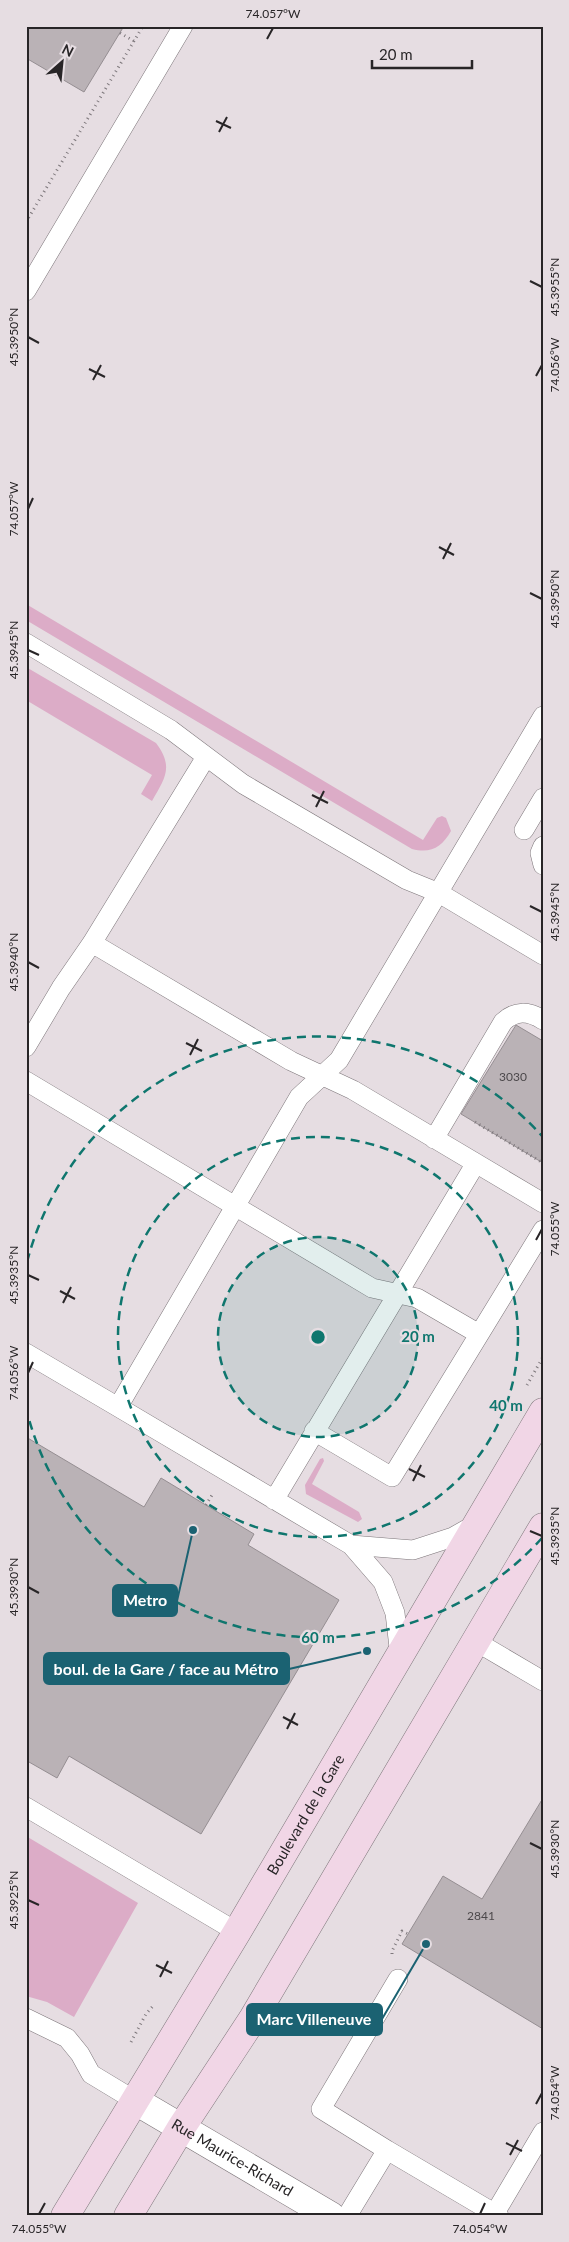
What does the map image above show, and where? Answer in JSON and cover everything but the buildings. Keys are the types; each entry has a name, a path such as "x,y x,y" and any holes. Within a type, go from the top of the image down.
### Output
{"main road":[{"name":"Boulevard de la Gare","path":"65,2216 237,1932 543,1412"},
{"path":"128,2216 252,2020 543,1527"}],"street":[{"name":"Rue Maurice-Richard","path":"134,2100 331,2216"}],"lane":[{"path":"26,291 183,26"},
{"path":"26,642 171,730 243,784 407,880 439,893 543,955"},
{"path":"118,1407 299,1098 339,1060 543,716"},
{"path":"26,1047 206,757"},
{"path":"524,830 543,798"},
{"path":"543,846 540,853 543,865"},
{"path":"92,943 291,1061 353,1090 543,1203"},
{"path":"434,1139 503,1022 510,1015 520,1012 533,1014 543,1020"},
{"path":"26,1082 372,1288 417,1298 479,1334"},
{"path":"274,1500 476,1163"},
{"path":"314,1431 392,1476 543,1230"},
{"path":"30,1362 118,1407 351,1545 383,1582 395,1613 400,1656"},
{"path":"351,1545 413,1550 453,1536 476,1524"},
{"path":"475,1641 543,1681"},
{"path":"26,1808 237,1932"},
{"path":"398,1979 321,2109 497,2214 543,2132"},
{"path":"26,2018 67,2038 80,2054 91,2074 134,2100"},
{"path":"347,2216 387,2150"}],"path":[{"path":"26,222 143,26"},
{"path":"120,33 134,41"},
{"path":"469,1118 543,1163"},
{"path":"206,1505 212,1495"},
{"path":"392,1951 402,1931 408,1934"}],"shaded area":[{"path":"26,604 423,840 437,818 442,816 446,818 451,831 444,841 435,848 425,851 412,849 26,620"},
{"path":"26,667 156,743 165,759 166,772 161,786 152,801 141,794 152,775 26,700"},
{"path":"323,1458 324,1461 312,1484 359,1512 362,1519 358,1522 306,1494 305,1485 320,1459"},
{"path":"26,1836 138,1903 74,2017 47,2002 26,1996"}],"place":[{"name":"Metro","path":"193,1530"},
{"name":"boul. de la Gare / face au Métro","path":"367,1651"},
{"name":"Marc Villeneuve","path":"426,1944"}]}
